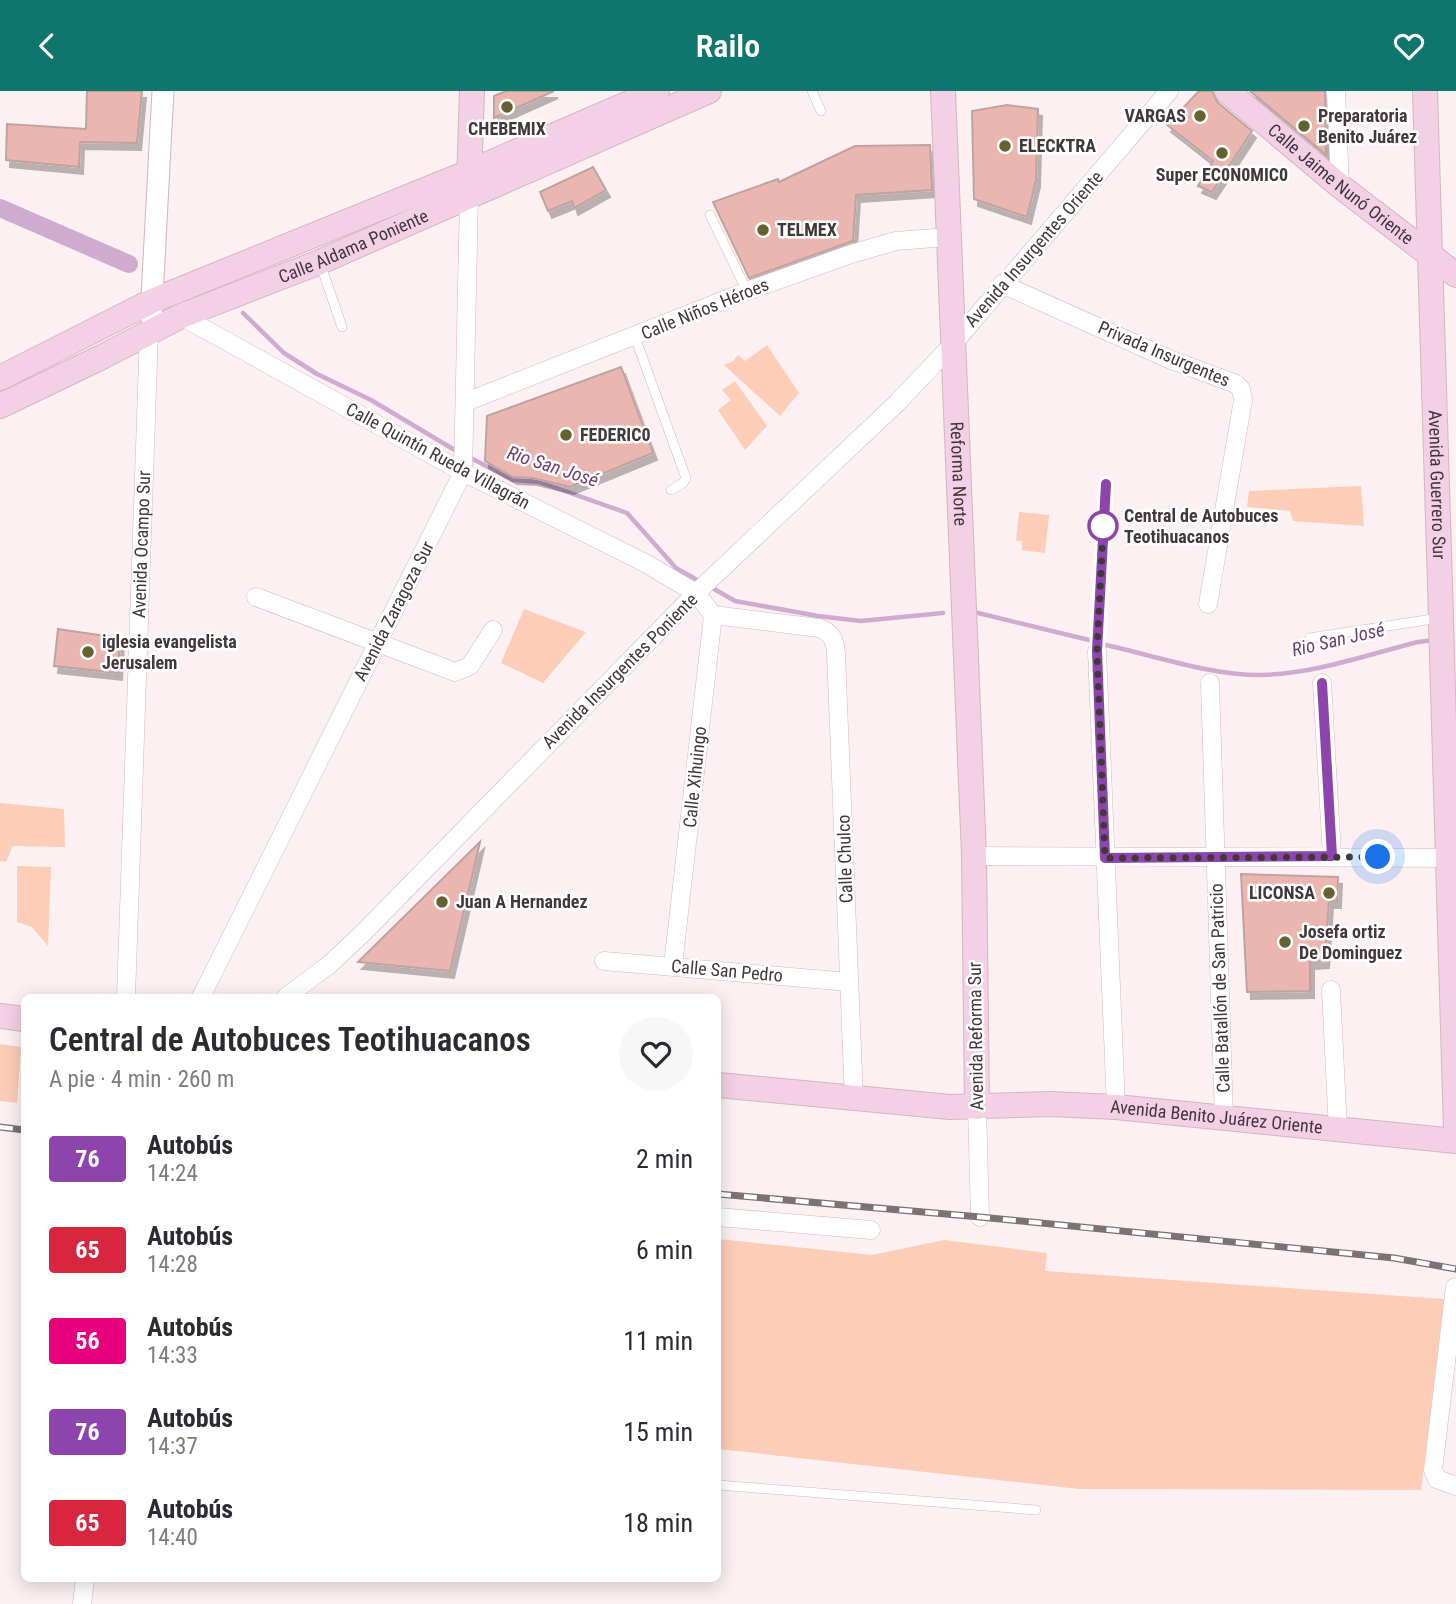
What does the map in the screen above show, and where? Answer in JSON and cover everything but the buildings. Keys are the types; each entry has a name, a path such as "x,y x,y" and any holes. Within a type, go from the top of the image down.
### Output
{"main road":[{"path":"469,184 472,91"},
{"name":"Calle Aldama Poniente","path":"0,406 181,316 320,262 469,184 657,91"},
{"name":"Calle Aldama Poniente","path":"0,378 152,301 469,184 709,91"},
{"name":"Reforma Norte","path":"943,91 974,856"},
{"name":"Calle Jaime Nunó Oriente","path":"1227,91 1340,186 1456,275"},
{"name":"Avenida Guerrero Sur","path":"1425,91 1441,629 1451,858 1456,1130"},
{"name":"Avenida Reforma Sur","path":"974,856 977,1107"},
{"path":"0,1016 21,1019"},
{"name":"Avenida Benito Juárez Oriente","path":"721,1085 950,1108 1050,1104 1116,1107 1456,1141"}],"street":[{"name":"Avenida Ocampo Sur","path":"126,994 149,332 163,91"},
{"name":"Avenida Insurgentes Oriente","path":"953,344 1170,91"},
{"path":"1336,91 1340,186"},
{"name":"Avenida Zaragoza Sur","path":"202,994 464,466 469,184"},
{"name":"Calle Niños Héroes","path":"466,402 747,291 851,254 896,241 948,237"},
{"name":"Privada Insurgentes","path":"1002,284 1169,359 1236,384 1241,389 1242,400 1208,604"},
{"name":"Calle Quintín Rueda Villagrán","path":"181,316 698,592"},
{"name":"Avenida Insurgentes Poniente","path":"290,994 330,964 364,932 698,592 897,403 953,344"},
{"path":"698,592 713,615"},
{"path":"256,597 455,672 470,666 493,630"},
{"name":"Calle Chulco","path":"713,615 820,628 828,631 834,639 854,1099"},
{"name":"Calle Xihuingo","path":"673,965 713,615"},
{"path":"1097,651 1116,1107"},
{"name":"Calle Batallón de San Patricio","path":"1210,683 1224,1118"},
{"path":"1322,683 1332,856"},
{"path":"974,856 1451,858"},
{"name":"Calle San Pedro","path":"604,961 849,982"},
{"path":"1331,990 1338,1130"},
{"name":"Avenida Reforma Sur","path":"977,1107 980,1217"},
{"path":"721,1217 871,1230"},
{"path":"1455,1287 1452,1355 1433,1470 1437,1479 1456,1486"},
{"path":"82,1604 85,1582"}],"lane":[{"path":"812,91 821,111"},
{"path":"710,215 747,291"},
{"path":"320,262 342,327"},
{"path":"635,337 685,473 686,480 671,490"},
{"path":"1097,651 1106,484"},
{"path":"1310,638 1441,629"},
{"path":"721,1485 1036,1510"}],"shaded area":[{"path":"767,345 799,393 780,416 724,365 732,362 738,355 745,361"},
{"path":"735,381 767,426 745,450 718,410 731,400 722,390"},
{"path":"1361,486 1364,526 1293,521 1290,511 1247,507 1249,491"},
{"path":"1019,512 1049,515 1045,553 1022,550 1022,541 1016,541"},
{"path":"524,609 586,632 543,683 501,663"},
{"path":"0,803 64,809 65,847 13,846 6,862 0,861"},
{"path":"17,866 51,867 48,946 32,927 17,922"},
{"path":"0,1044 21,1047 17,1103 0,1101"},
{"path":"721,1239 872,1255 944,1240 1047,1253 1045,1271 1444,1299 1421,1490 1079,1489 721,1449"}],"waterway":[{"name":"Rio San José","path":"0,208 129,264"},
{"name":"Rio San José","path":"243,313 284,353 317,374 371,400 458,452"},
{"name":"Rio San José","path":"469,457 513,480 539,482 627,513 676,568 701,582"},
{"name":"Rio San José","path":"709,586 735,601 861,621 943,613"},
{"name":"Rio San José","path":"978,613 1089,640"},
{"name":"Rio San José","path":"1106,645 1222,672 1260,675 1320,668 1434,640"}],"railway":[{"path":"0,1127 21,1130"},
{"path":"721,1194 1394,1258 1456,1269"}],"bus line":[{"name":"76","path":"1106,484 1097,651 1105,858 1332,856 1322,683"}],"place":[{"name":"CHEBEMIX","path":"507,107"},
{"name":"VARGAS","path":"1200,116"},
{"name":"Preparatoria Benito Juárez","path":"1304,126"},
{"name":"ELECKTRA","path":"1005,146"},
{"name":"Super EC0N0MIC0","path":"1222,153"},
{"name":"TELMEX","path":"763,230"},
{"name":"FEDERIC0","path":"566,435"},
{"name":"Central de Autobuces Teotihuacanos","path":"1103,526"},
{"name":"iglesia evangelista Jerusalem","path":"88,652"},
{"name":"LICONSA","path":"1329,893"},
{"name":"Juan A Hernandez","path":"442,902"},
{"name":"Josefa ortiz De Dominguez","path":"1285,942"}],"route":[{"path":"1103,526 1104,512 1097,651 1105,858 1378,857"}]}
